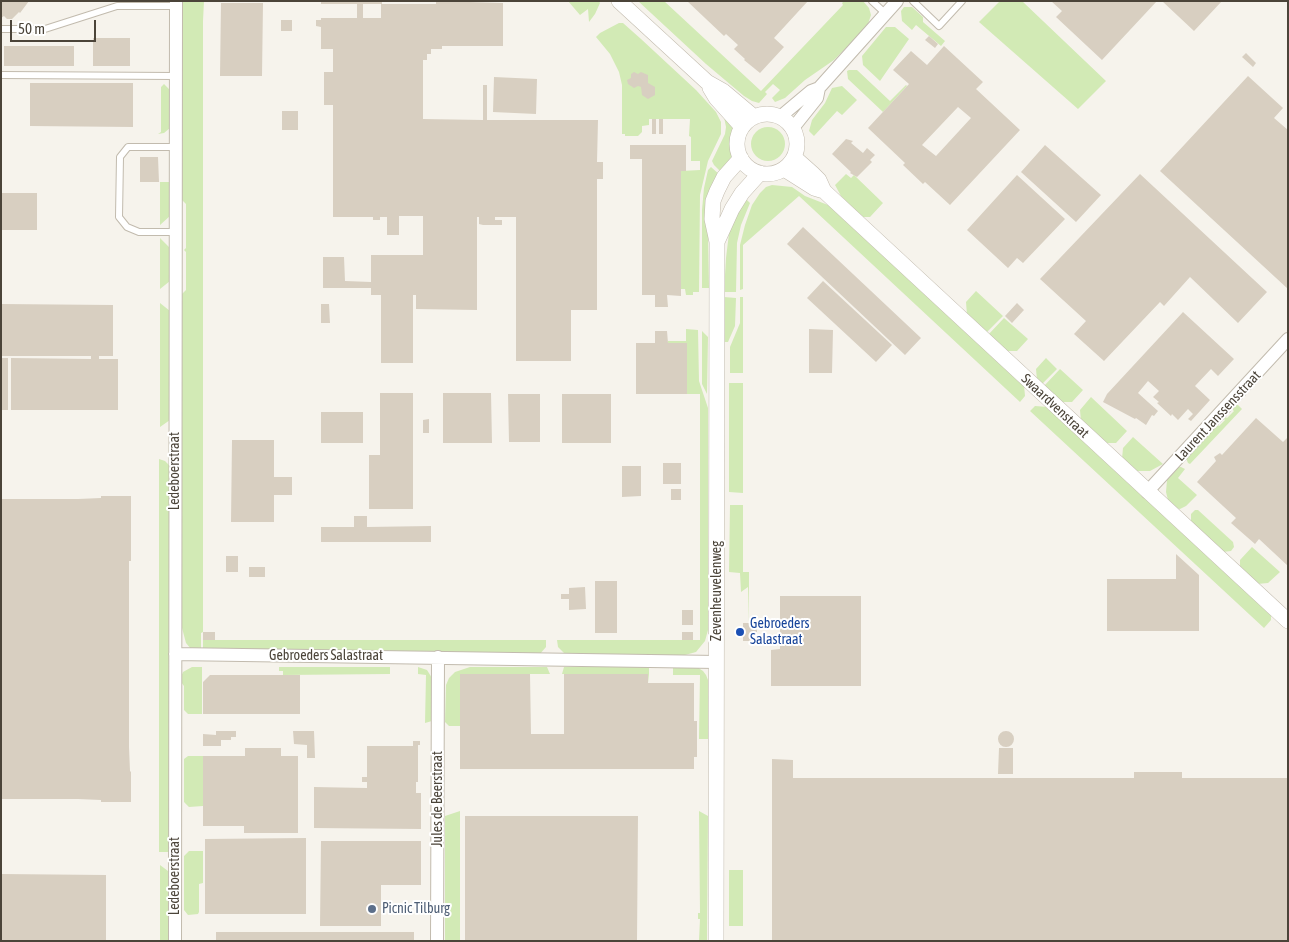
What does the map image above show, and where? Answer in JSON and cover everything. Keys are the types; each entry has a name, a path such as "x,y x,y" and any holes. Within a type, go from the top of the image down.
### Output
{"street":[{"path":"619,1 707,82 723,91 748,122"},
{"path":"780,117 811,91 819,88 897,1"},
{"name":"Ledeboerstraat","path":"175,941 176,4"},
{"path":"793,128 817,98 819,88"},
{"path":"767,114 780,117 793,128 797,148 789,163 777,172 760,173 748,167 741,158 738,142 748,122 767,114"},
{"name":"Zevenheuvelenweg","path":"716,941 717,242 712,218 713,201 724,177 741,158"},
{"name":"Swaardvenstraat","path":"789,163 814,188 824,191 1288,621"},
{"name":"Zevenheuvelenweg","path":"717,242 742,192 760,173"},
{"name":"Laurent Janssensstraat","path":"1147,492 1288,340"},
{"name":"Gebroeders Salastraat","path":"175,654 717,662"},
{"name":"Jules de Beerstraat","path":"438,657 438,941"}],"lane":[{"path":"872,1 886,14"},
{"path":"913,1 939,26 962,1"},
{"path":"1,29 45,29 114,4 176,4"},
{"path":"1,75 176,76"},
{"path":"176,147 128,146 120,157 119,207 119,217 127,227 139,232 176,232"}],"green space":[{"path":"182,1 204,1 203,632 201,633 201,654 191,649 186,643 182,628 182,294 186,290 186,252 184,250 186,248 186,204 182,200"},
{"path":"568,1 599,1 600,3 589,22 588,9 580,15"},
{"path":"638,1 664,1 761,91 843,5 844,1 863,1 869,8 871,15 867,27 834,60 805,80 785,98 775,102 772,98 780,90 773,84 765,92 767,94 759,103 744,96 706,64"},
{"path":"1000,1 1022,1 1106,81 1078,109 979,22"},
{"path":"904,7 912,7 923,17 923,22 945,41 941,46 916,25 912,30 902,21 901,11"},
{"path":"619,23 623,23 696,90 716,112 721,122 721,134 708,161 700,195 699,292 693,292 693,295 686,295 685,289 681,289 681,171 700,170 700,161 691,161 690,119 649,119 649,125 642,126 642,132 638,136 625,136 625,134 622,134 622,85 619,72 610,54 596,37"},
{"path":"886,27 895,27 909,39 880,81 863,65 862,56"},
{"path":"857,70 890,101 907,86 883,112 848,79 847,71"},
{"path":"164,84 170,90 170,128 164,133 158,134 161,132 161,87"},
{"path":"842,86 857,100 842,115 837,111 814,136 809,131 812,120 825,103 832,88"},
{"path":"724,117 735,129 735,135 733,154 722,173 712,161 725,134"},
{"path":"768,127 775,128 780,132 784,137 784,151 780,156 775,160 768,161 761,160 756,156 752,151 751,144 752,137 756,132 761,128"},
{"path":"711,167 720,175 708,230 709,288 702,288 702,210 704,188 708,170"},
{"path":"846,174 851,178 854,175 883,203 870,217 862,217 841,196 835,185"},
{"path":"160,182 170,182 170,216 160,225"},
{"path":"772,185 792,187 805,196 828,205 1024,385 1025,396 1020,402 799,196 743,245 743,289 740,290 740,245 745,225 752,205 760,193 766,187"},
{"path":"744,197 750,203 741,225 737,243 736,292 724,292 730,225"},
{"path":"160,238 170,248 170,281 160,289"},
{"path":"976,291 1003,316 986,333 967,315 966,302"},
{"path":"724,297 736,298 735,326 728,342 724,342"},
{"path":"740,297 743,297 743,373 730,373 730,347 740,323"},
{"path":"160,303 170,311 170,420 160,427"},
{"path":"1004,318 1028,339 1017,351 1006,351 988,335"},
{"path":"686,329 698,330 699,381 708,408 708,630 705,641 696,652 685,655 566,655 558,647 557,640 700,640 700,394 687,394 687,343 668,343 668,341 686,341"},
{"path":"702,331 708,337 707,394 702,384"},
{"path":"1046,358 1057,369 1042,384 1037,380 1036,369"},
{"path":"1060,369 1083,390 1072,402 1061,402 1044,386"},
{"path":"729,383 743,383 743,493 729,492"},
{"path":"1091,397 1127,431 1116,443 1105,443 1081,421 1080,410"},
{"path":"1235,405 1242,409 1190,464 1188,463 1186,458 1217,424 1219,426 1225,420 1224,416 1227,418 1234,411 1231,408"},
{"path":"1035,406 1048,407 1271,614 1271,620 1264,628 1030,411"},
{"path":"1133,437 1163,464 1150,471 1137,471 1122,459 1123,448"},
{"path":"159,459 165,461 170,466 169,852 159,852"},
{"path":"1178,467 1185,469 1178,478 1197,495 1180,509 1174,508 1168,500 1166,492 1167,480"},
{"path":"730,505 743,505 743,572 749,572 749,623 748,587 741,592 740,573 729,572"},
{"path":"1198,510 1233,542 1234,547 1231,551 1223,552 1191,524 1191,514"},
{"path":"1252,547 1280,572 1268,583 1257,584 1240,569 1240,560"},
{"path":"203,640 546,640 546,647 539,655 203,654"},
{"path":"192,667 202,667 202,714 188,714 184,710 184,686 181,682 181,677 183,672"},
{"path":"279,667 390,667 390,674 283,675 283,671 279,671"},
{"path":"418,667 427,670 432,678 432,721 425,723 426,675 418,674"},
{"path":"470,667 547,667 550,674 460,674 460,726 449,726 445,722 446,685 449,678 455,672"},
{"path":"564,667 649,667 649,683 648,674 562,674"},
{"path":"673,667 697,667 706,675 708,680 708,739 699,739 700,675 673,675"},
{"path":"188,756 203,756 203,806 189,807 184,802 184,759"},
{"path":"460,811 460,941 445,941 445,816"},
{"path":"699,811 708,816 707,941 699,941"},
{"path":"189,851 203,851 203,883 199,884 199,912 198,914 188,915 184,910 184,856"},
{"path":"160,865 168,871 168,941 160,941"},
{"path":"729,870 743,870 743,926 729,926"}],"building":[{"path":"1,1 29,1 20,13 12,19 7,19 4,16 1,18"},
{"path":"321,1 382,1 382,4 436,4 436,1 503,3 503,46 442,46 442,49 431,49 431,54 427,54 427,60 423,60 423,119 483,120 483,85 487,85 487,120 598,120 597,162 603,162 603,179 597,179 597,310 571,310 571,361 516,361 516,217 495,217 495,220 502,220 502,225 483,225 479,224 479,217 477,217 477,310 416,309 416,295 413,295 413,363 381,363 381,295 371,295 371,288 323,288 323,257 344,257 345,281 371,282 371,255 423,255 423,216 399,216 399,235 387,235 387,217 373,220 373,217 333,217 333,105 324,105 324,72 333,72 333,49 321,49 321,27 316,26 316,20 321,20 321,18 357,18 357,4 321,4","holes":["363,4 381,4 381,18 363,18"]},
{"path":"687,1 808,1 774,38 784,47 760,73 734,49 738,45 726,34 724,36"},
{"path":"1051,1 1157,1 1102,60 1056,17 1062,11"},
{"path":"1162,1 1222,1 1194,31"},
{"path":"221,3 263,3 262,76 220,76"},
{"path":"281,20 292,20 292,31 281,31"},
{"path":"929,36 938,44 935,48 925,40"},
{"path":"93,38 130,38 130,66 93,66"},
{"path":"4,46 74,46 74,66 4,66"},
{"path":"944,46 983,82 976,89 1020,130 950,205 925,182 923,184 903,165 905,163 868,128 909,84 893,70 911,51 927,65","holes":["958,107 971,118 936,156 922,145"]},
{"path":"1246,53 1256,63 1253,67 1242,57"},
{"path":"634,72 648,75 648,83 655,87 655,95 648,99 642,95 641,87 634,88 628,84 627,80 631,78 631,74"},
{"path":"1248,76 1283,108 1274,118 1288,130 1288,289 1160,171"},
{"path":"494,77 537,79 536,114 493,112"},
{"path":"30,83 133,83 133,127 30,126"},
{"path":"282,111 298,111 298,130 282,130"},
{"path":"652,119 656,119 656,134 652,134"},
{"path":"659,119 663,119 663,134 659,134"},
{"path":"846,139 853,141 851,143 863,153 867,148 875,155 870,160 872,162 857,177 850,173 832,154"},
{"path":"630,145 686,145 686,171 681,171 681,296 667,295 668,307 655,307 655,295 642,295 642,159 630,159"},
{"path":"1045,145 1101,195 1076,222 1021,172"},
{"path":"140,157 158,157 159,182 140,182"},
{"path":"1140,174 1267,292 1238,323 1190,277 1164,306 1160,302 1104,361 1074,334 1086,321 1040,279"},
{"path":"1017,175 1065,219 1023,263 1017,258 1008,268 967,230"},
{"path":"1,193 37,193 37,230 1,230"},
{"path":"803,227 921,338 905,355 787,244"},
{"path":"823,281 892,345 876,362 807,298"},
{"path":"1017,303 1024,310 1012,323 1005,316"},
{"path":"1,304 113,305 113,356 99,356 99,359 118,359 118,410 11,410 11,358 91,359 91,356 1,356"},
{"path":"321,304 329,304 330,323 321,323"},
{"path":"1183,312 1234,359 1218,376 1211,369 1195,386 1210,400 1191,421 1188,419 1193,414 1188,409 1178,420 1157,403 1159,402 1153,397 1159,391 1148,381 1138,393 1158,411 1154,416 1152,415 1146,425 1103,402 1107,394"},
{"path":"809,329 833,330 832,373 809,373"},
{"path":"655,331 667,331 668,343 687,343 687,394 636,394 636,343 655,343"},
{"path":"1,358 8,358 8,410 1,410"},
{"path":"380,393 413,393 413,509 369,509 369,455 380,455"},
{"path":"443,393 491,393 492,443 443,443"},
{"path":"508,394 540,394 540,442 509,442"},
{"path":"562,394 611,394 611,443 562,443"},
{"path":"321,412 363,412 363,443 321,443"},
{"path":"1256,418 1283,442 1288,437 1288,566 1259,539 1255,544 1231,523 1236,518 1197,482 1216,461 1214,457 1220,453 1222,455"},
{"path":"429,419 429,433 423,433 423,420"},
{"path":"232,440 274,440 274,477 292,477 292,495 274,495 274,522 231,522"},
{"path":"663,463 681,463 681,484 663,484"},
{"path":"622,466 641,466 641,496 622,497"},
{"path":"671,489 681,489 681,500 671,500"},
{"path":"101,496 131,496 129,747 131,802 101,802 101,800 78,799 1,799 1,499 78,499 101,498"},
{"path":"354,516 367,516 367,527 431,526 431,542 321,542 321,527 354,527"},
{"path":"1176,554 1199,575 1199,631 1107,631 1107,579 1176,579"},
{"path":"226,556 238,556 238,572 226,572"},
{"path":"249,567 265,567 265,577 249,577"},
{"path":"595,581 617,581 617,633 595,633"},
{"path":"585,587 586,609 569,610 569,599 561,599 561,594 569,594 569,588"},
{"path":"780,596 861,596 861,686 771,686 771,650 780,649"},
{"path":"682,610 693,610 693,625 682,625"},
{"path":"743,623 757,623 757,641 743,641"},
{"path":"203,632 215,632 215,640 203,640"},
{"path":"682,632 693,632 693,640 682,640"},
{"path":"460,674 530,674 531,734 564,734 564,674 648,674 648,683 694,683 694,721 697,721 697,757 694,757 694,769 460,769"},
{"path":"210,675 300,675 300,714 203,714 203,682"},
{"path":"216,731 236,731 236,737 231,737 231,740 221,740 221,746 203,746 203,734 216,735"},
{"path":"293,731 314,731 315,758 307,758 307,745 294,744"},
{"path":"1006,731 1012,733 1014,739 1012,745 1006,747 1000,745 998,739 1000,733"},
{"path":"413,741 420,741 420,745 418,745 418,782 416,782 416,793 421,793 421,829 314,828 314,787 367,788 367,782 362,782 362,777 367,777 367,746 413,746"},
{"path":"245,748 281,748 281,756 298,756 298,833 244,833 244,826 203,826 203,756 245,756"},
{"path":"999,748 1013,748 1013,774 998,774"},
{"path":"772,759 793,760 793,778 1134,778 1134,772 1182,772 1182,778 1288,778 1288,941 772,941"},
{"path":"465,816 638,816 637,941 465,941"},
{"path":"306,838 306,914 205,914 205,839"},
{"path":"321,841 421,841 421,885 381,885 381,926 320,926"},
{"path":"1,874 106,875 106,941 1,941"},
{"path":"216,932 414,932 414,941 216,941"}],"place":[{"name":"Gebroeders Salastraat","path":"740,632"},
{"name":"Picnic Tilburg","path":"372,909"}]}
